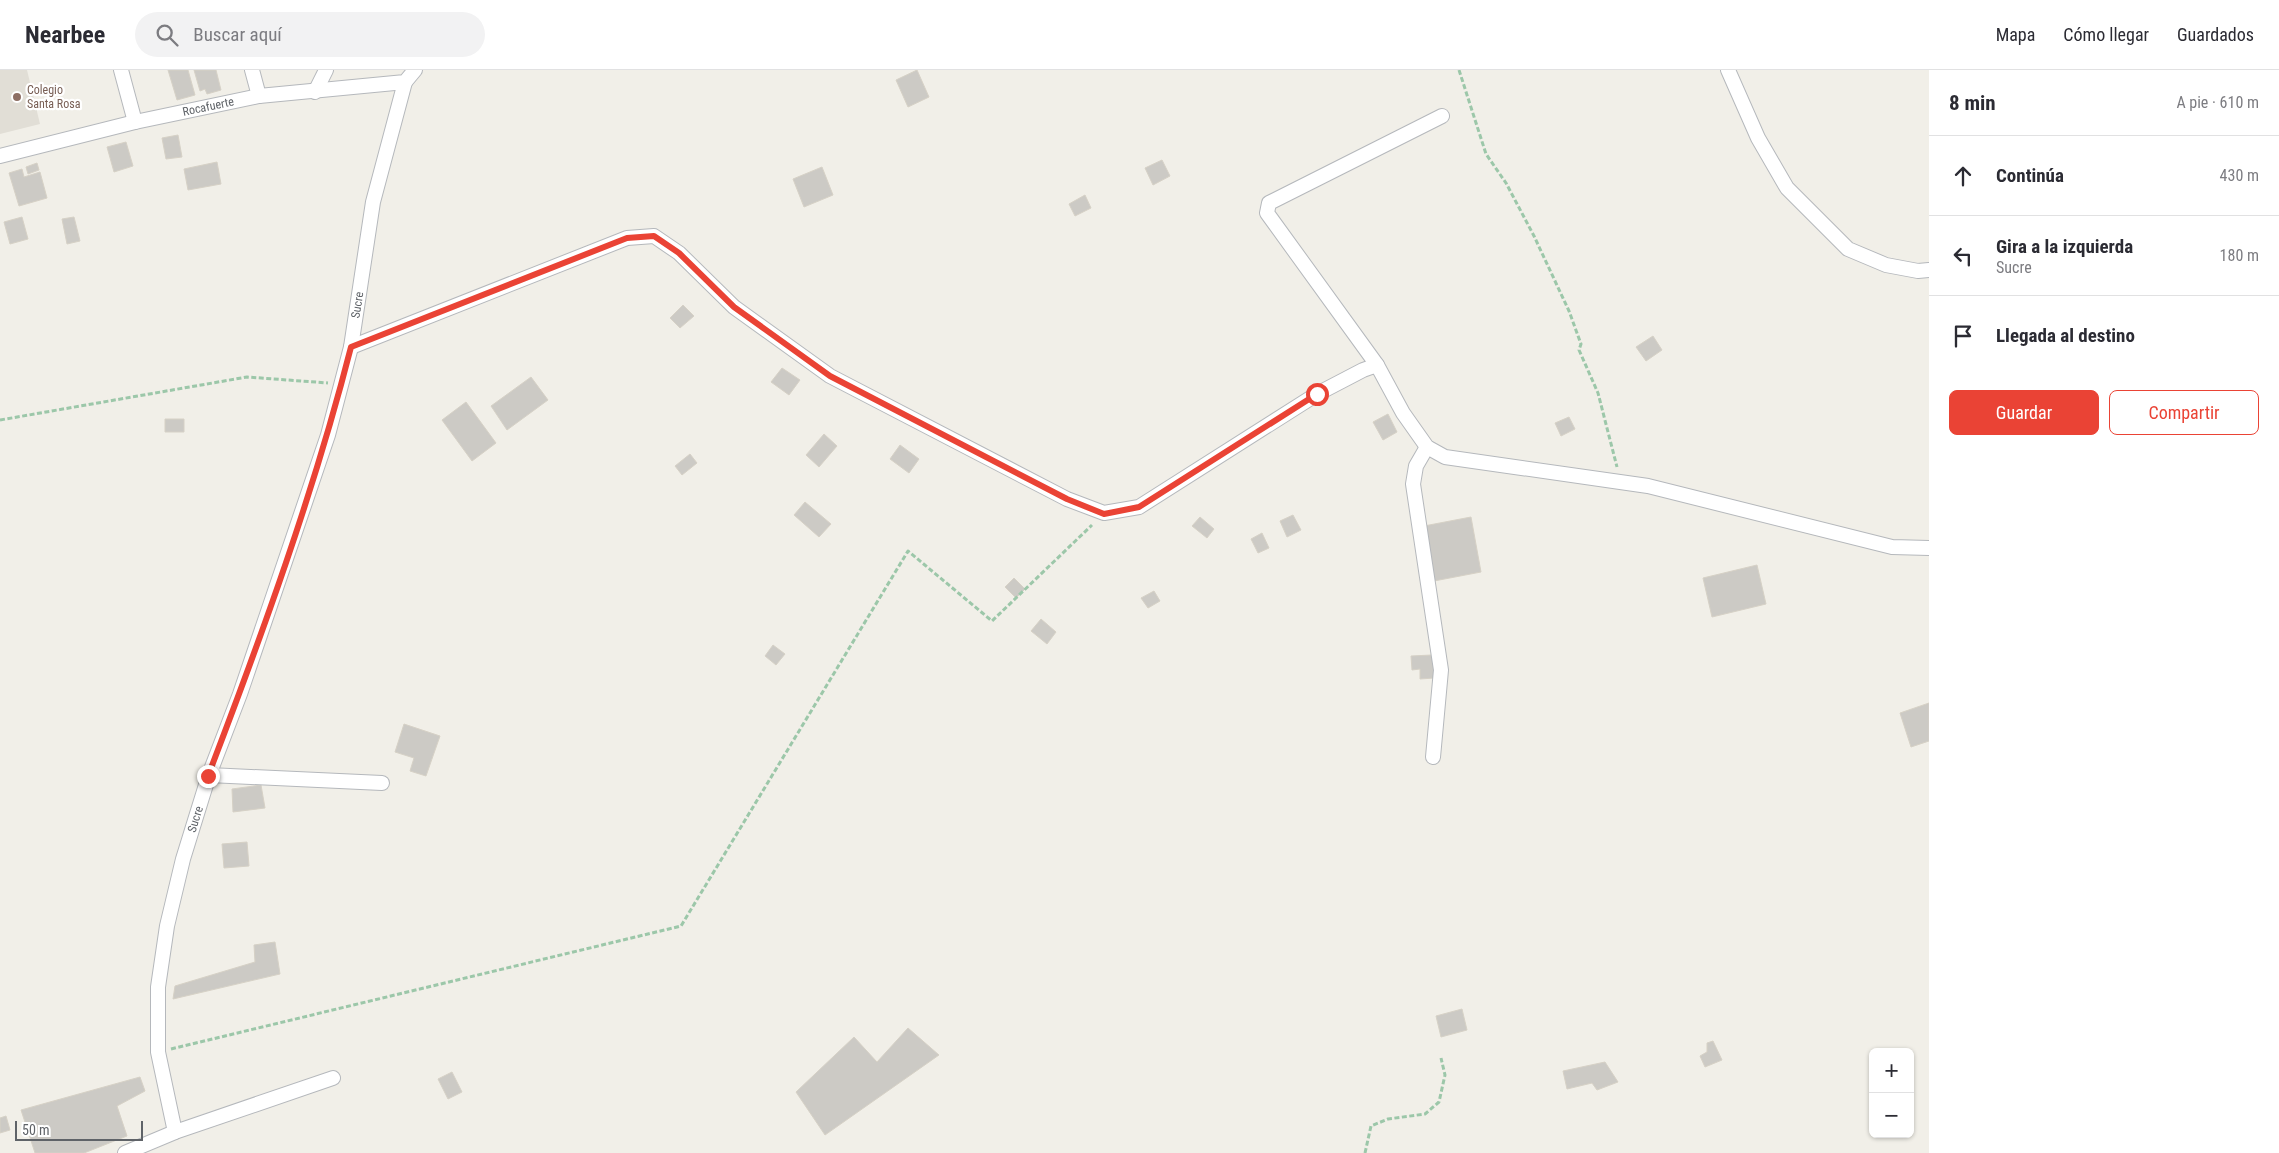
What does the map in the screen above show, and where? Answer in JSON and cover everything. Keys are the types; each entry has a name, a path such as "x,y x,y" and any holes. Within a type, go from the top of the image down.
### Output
{"street":[{"path":"121,70 135,122"},
{"path":"252,70 259,96"},
{"path":"316,92 326,70"},
{"path":"404,82 415,70"},
{"path":"1728,70 1758,138 1787,188 1848,249 1886,266 1918,271 1929,270"},
{"name":"Rocafuerte","path":"0,156 135,122 259,96 404,82"},
{"name":"Sucre","path":"175,1132 158,1052 158,987 167,926 183,859 208,776 240,694 322,454 351,347 373,202 404,82"},
{"path":"1442,116 1269,203 1267,213 1377,365 1403,413 1427,447 1445,457 1648,486 1892,547 1929,548"},
{"path":"351,347 627,238 654,236 679,253 734,307 830,376 1067,499 1104,514 1139,507 1317,394 1362,370 1377,365"},
{"path":"1427,447 1416,466 1413,484 1441,670 1433,757"},
{"path":"208,776 382,783"},
{"path":"124,1153 175,1132 333,1078"}],"path":[{"path":"1459,70 1486,154 1511,192 1569,311 1581,344 1579,350 1598,393 1621,482"},
{"path":"0,420 247,377 341,384"},
{"path":"158,1052 681,926 908,551 992,622 1104,514"},
{"path":"1365,1153 1371,1126 1388,1119 1425,1114 1439,1102 1445,1075 1441,1058"}],"shaded area":[{"name":"Colegio Santa Rosa","path":"0,70 27,70 40,124 0,134"}],"building":[{"path":"168,70 188,70 195,95 177,100"},
{"path":"194,70 216,70 221,90 207,94 205,89 200,91"},
{"path":"917,70 929,97 908,107 896,80"},
{"path":"178,135 182,157 166,159 162,138"},
{"path":"126,142 133,166 114,172 107,147"},
{"path":"1162,160 1170,176 1153,185 1145,168"},
{"path":"217,162 221,184 188,190 184,169"},
{"path":"37,163 39,170 28,174 26,167"},
{"path":"822,167 833,195 804,207 793,179"},
{"path":"22,169 24,177 40,172 47,198 19,206 9,173"},
{"path":"1085,195 1091,208 1075,216 1069,204"},
{"path":"22,217 28,239 10,244 4,222"},
{"path":"74,217 80,241 67,244 62,219"},
{"path":"683,305 694,316 680,328 670,318"},
{"path":"1653,336 1662,350 1646,361 1636,347"},
{"path":"782,368 800,380 789,395 771,382"},
{"path":"531,377 548,400 507,430 491,406"},
{"path":"466,402 496,443 472,461 442,420"},
{"path":"1388,414 1397,432 1383,440 1373,422"},
{"path":"1569,417 1575,429 1561,436 1555,423"},
{"path":"165,419 184,419 184,432 165,432"},
{"path":"824,434 837,446 819,467 806,455"},
{"path":"900,445 919,459 909,473 890,459"},
{"path":"690,454 697,463 682,475 675,466"},
{"path":"805,502 831,524 819,537 794,515"},
{"path":"1293,515 1301,530 1287,537 1280,521"},
{"path":"1200,517 1214,529 1207,538 1192,526"},
{"path":"1471,517 1481,572 1434,581 1424,526"},
{"path":"1262,533 1269,548 1258,553 1251,539"},
{"path":"1757,565 1766,604 1712,617 1703,578"},
{"path":"1014,578 1025,589 1016,598 1005,587"},
{"path":"1154,591 1160,601 1148,608 1141,598"},
{"path":"1041,619 1056,632 1047,644 1031,631"},
{"path":"773,645 785,654 776,665 765,656"},
{"path":"1432,655 1434,678 1420,679 1420,669 1412,670 1411,656"},
{"path":"1929,703 1929,741 1911,747 1900,713"},
{"path":"404,724 440,736 426,776 410,771 414,758 395,752"},
{"path":"261,785 265,808 233,812 232,789"},
{"path":"247,842 249,866 224,868 222,844"},
{"path":"275,942 280,974 173,999 175,986 255,962 254,945"},
{"path":"1462,1009 1467,1030 1441,1037 1436,1016"},
{"path":"908,1028 939,1055 825,1135 796,1092 854,1037 877,1062"},
{"path":"1713,1041 1722,1060 1705,1067 1700,1056 1707,1052 1707,1043"},
{"path":"1605,1062 1618,1082 1597,1090 1592,1083 1567,1089 1563,1071"},
{"path":"452,1072 462,1092 448,1099 438,1079"},
{"path":"140,1077 145,1091 117,1106 127,1136 84,1153 35,1153 21,1110"},
{"path":"6,1116 10,1130 0,1133 0,1118"}],"place":[{"name":"Colegio Santa Rosa","path":"17,97"}],"route":[{"path":"208,776 240,694 328,435 351,347 627,238 654,236 679,253 734,307 830,376 1067,499 1104,514 1139,507 1317,394"}]}
